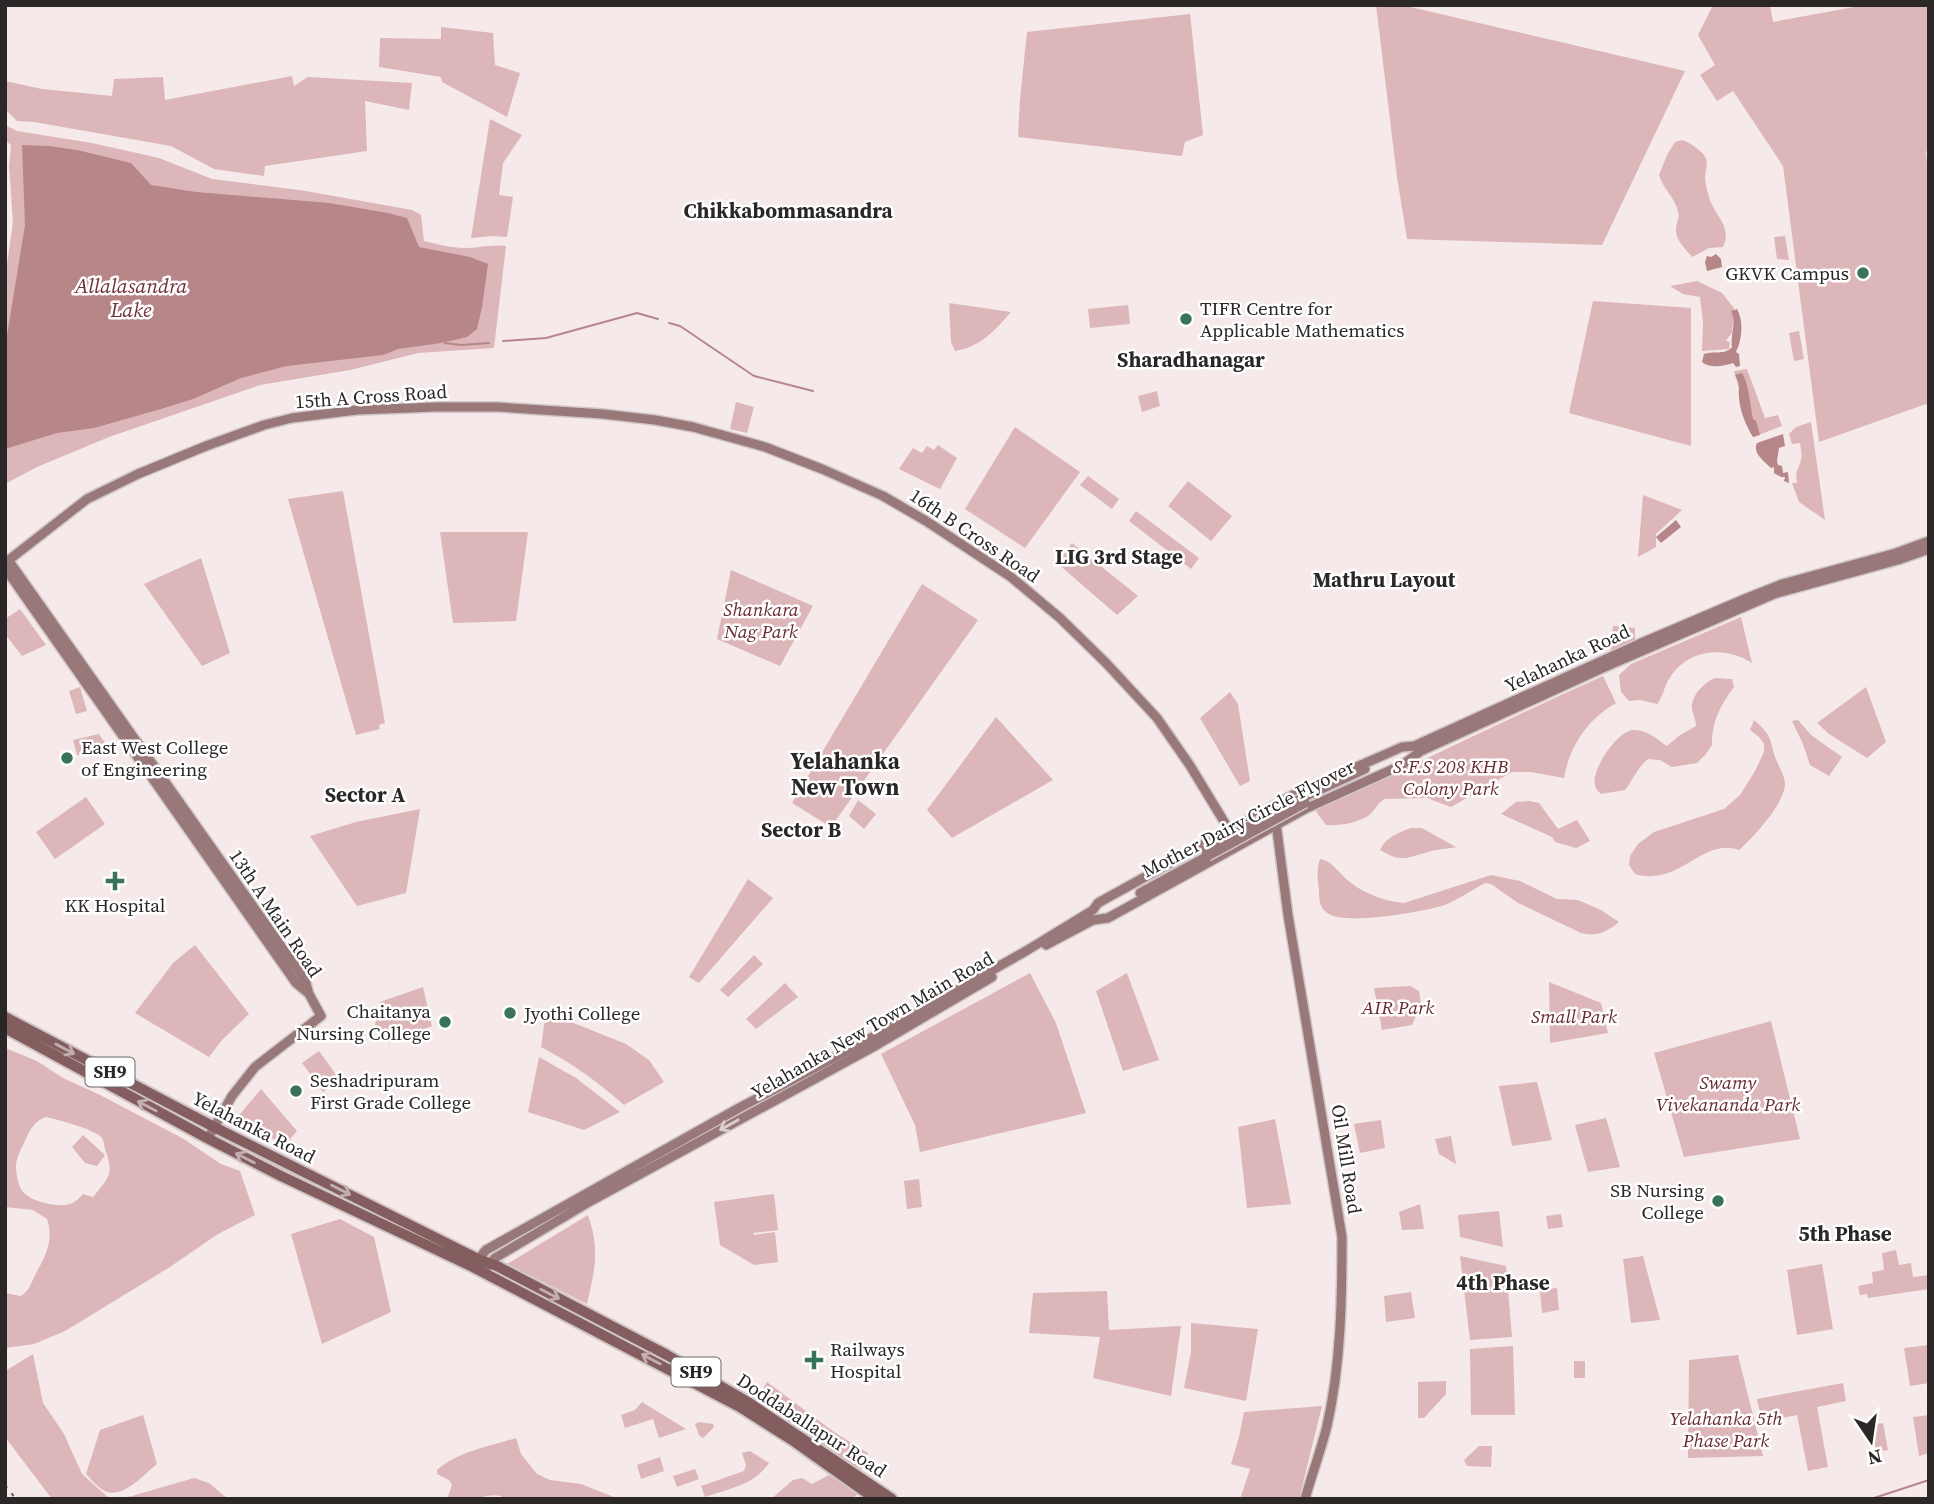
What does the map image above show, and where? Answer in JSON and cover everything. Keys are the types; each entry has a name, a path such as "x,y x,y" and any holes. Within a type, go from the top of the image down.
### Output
{"main road":[{"name":"15th A Cross Road","path":"7,564 87,499 206,446 278,421 339,412 456,407 531,409 646,419"},
{"name":"16th B Cross Road","path":"646,419 748,441 822,469 883,496 1011,577 1060,618 1157,718 1240,846"},
{"name":"Yelahanka Road","path":"1277,825 1305,809 1402,765 1418,749 1639,644 1782,584 1896,553 1929,541"},
{"name":"Yelahanka Road","path":"1230,830 1305,789 1402,747 1418,749 1774,594 1929,550"},
{"name":"13th A Main Road","path":"7,564 296,983 309,994 321,1016 255,1067 232,1096 214,1127"},
{"name":"Mother Dairy Circle Flyover","path":"1093,915 1304,801 1418,749"},
{"name":"Oil Mill Road","path":"1269,809 1277,825 1288,915 1342,1237 1339,1355 1327,1426 1305,1499"},
{"name":"Yelahanka New Town Main Road","path":"1093,915 1108,918 1277,825"},
{"name":"Yelahanka New Town Main Road","path":"481,1265 589,1202 873,1047 1048,944 1093,915 1098,903 1230,830"},
{"name":"Yelahanka Road","path":"5,1017 481,1265"},
{"name":"Yelahanka Road","path":"5,1028 281,1176 481,1265"},
{"path":"207,1138 214,1127"},
{"name":"Doddaballapur Road","path":"481,1265 740,1407 875,1499"},
{"name":"Doddaballapur Road","path":"481,1265 497,1266 611,1325 748,1402 892,1499"}],"green space":[{"path":"1376,5 1402,5 1685,71 1602,245 1407,239"},
{"path":"1713,5 1770,5 1773,22 1865,5 1929,5 1929,142 1926,153 1929,185 1929,403 1819,442 1783,166 1733,91 1717,101 1700,75 1715,65 1698,35"},
{"path":"1190,14 1203,135 1185,142 1182,156 1018,137 1027,32"},
{"path":"441,27 493,33 495,65 520,73 507,117 442,82 441,77 379,67 380,38 441,39"},
{"path":"292,76 294,86 308,77 412,83 409,110 365,101 367,151 265,166 264,176 214,169 171,146 17,121 5,109 5,81 42,89 112,96 114,79 163,77 165,100"},
{"path":"490,119 522,135 503,163 499,195 513,197 507,237 471,238"},
{"name":"Allalasandra Lake","path":"5,125 17,131 92,143 159,158 212,179 306,191 412,210 421,215 424,241 444,246 506,246 494,348 418,353 350,370 260,385 109,437 37,467 5,484 5,278 13,222 9,166 11,145 5,140"},
{"path":"1682,140 1697,148 1706,158 1705,178 1708,192 1726,233 1723,247 1709,248 1692,257 1677,236 1678,211 1659,175 1675,142"},
{"path":"1785,236 1789,260 1777,259 1774,237"},
{"path":"1697,281 1722,293 1734,308 1732,333 1726,340 1730,343 1729,349 1702,351 1700,297 1683,294 1670,286"},
{"path":"1593,301 1691,308 1691,446 1569,413"},
{"path":"949,303 1011,312 980,342 955,351 951,342"},
{"path":"1128,305 1130,324 1090,328 1088,309"},
{"path":"1799,331 1804,359 1794,361 1789,333"},
{"path":"1747,369 1765,418 1778,415 1782,426 1753,437 1734,371"},
{"path":"1157,391 1160,406 1142,412 1138,396"},
{"path":"736,402 754,407 747,433 730,429"},
{"path":"1811,422 1825,520 1799,502 1792,483 1797,483 1801,452 1800,443 1792,444 1789,434 1796,427"},
{"path":"1015,427 1080,472 1025,548 965,509"},
{"path":"938,445 957,458 940,489 899,469 913,448 922,453 927,446 934,450"},
{"path":"1088,476 1119,499 1112,509 1080,485"},
{"path":"1188,481 1232,516 1211,541 1168,506"},
{"path":"343,491 385,723 379,725 380,729 356,735 288,499"},
{"path":"1643,495 1682,510 1656,534 1656,547 1638,557"},
{"path":"1136,511 1199,558 1191,569 1129,521"},
{"path":"440,532 528,532 516,621 453,623"},
{"path":"1072,543 1138,596 1117,615 1057,563"},
{"path":"201,558 230,653 202,666 144,584"},
{"name":"Shankara Nag Park","path":"731,570 813,606 780,666 717,639"},
{"path":"922,584 978,620 831,827 792,803"},
{"path":"20,609 46,645 22,656 5,634 5,619"},
{"path":"1741,617 1752,663 1741,657 1718,652 1696,656 1677,669 1657,704 1640,700 1629,701 1621,692 1619,675 1631,664"},
{"path":"1613,626 1635,628 1635,642 1610,654"},
{"name":"S.F.S 208 KHB Colony Park","path":"1603,676 1616,703 1597,717 1582,734 1571,755 1564,778 1531,772 1512,772 1451,807 1427,798 1385,799 1368,816 1342,824 1326,825 1315,810 1531,709"},
{"path":"1715,678 1732,679 1734,687 1718,714 1712,745 1697,763 1672,767 1660,760 1648,759 1625,790 1601,794 1598,791 1595,785 1597,770 1606,752 1620,737 1627,732 1638,730 1667,746 1696,726 1692,704 1703,686"},
{"path":"80,687 87,711 76,714 69,691"},
{"path":"1866,687 1886,742 1867,758 1829,734 1817,723"},
{"path":"1230,692 1238,704 1250,781 1240,786 1200,718"},
{"path":"996,717 1053,780 952,838 927,810"},
{"path":"1754,720 1769,736 1785,783 1780,800 1768,819 1739,850 1713,850 1665,874 1635,874 1629,865 1630,856 1638,844 1654,832 1724,809 1740,795 1764,752 1764,744 1750,730"},
{"path":"1798,720 1811,735 1842,757 1829,776 1810,765 1792,721"},
{"path":"99,734 107,746 95,756 77,755 73,740"},
{"path":"86,797 105,824 55,859 36,832"},
{"path":"858,800 876,814 864,829 849,816"},
{"path":"1516,802 1539,803 1558,829 1577,820 1590,841 1576,848 1555,842 1552,837 1501,814"},
{"path":"420,809 406,893 357,906 310,836 356,822"},
{"path":"1411,828 1422,828 1456,847 1404,858 1394,857 1380,850 1389,839"},
{"path":"1320,859 1337,869 1357,887 1390,901 1404,903 1491,875 1520,881 1557,899 1578,900 1619,922 1601,933 1581,933 1518,903 1491,884 1485,883 1452,902 1432,909 1368,918 1339,917 1326,912 1319,898"},
{"path":"748,879 773,898 699,983 689,977"},
{"path":"195,945 249,1014 209,1057 135,1013 173,963"},
{"path":"754,955 763,964 728,997 720,990"},
{"path":"1030,973 1056,1023 1086,1113 920,1152 915,1125 881,1054"},
{"path":"1127,973 1159,1060 1123,1071 1096,991"},
{"name":"Small Park","path":"1549,982 1601,1003 1608,1033 1550,1043"},
{"path":"785,983 798,997 756,1029 746,1019"},
{"name":"AIR Park","path":"1410,986 1419,991 1421,1005 1412,1025 1382,1030 1374,988"},
{"path":"423,987 432,1026 389,1043 375,1025 380,1002"},
{"path":"546,1012 626,1044 649,1060 664,1082 624,1105 584,1073 541,1047"},
{"name":"Swamy Vivekananda Park","path":"1771,1021 1800,1139 1684,1157 1654,1053"},
{"path":"5,1048 37,1061 63,1078 182,1138 221,1164 240,1171 255,1215 218,1234 170,1267 65,1331 34,1344 5,1348 5,1293 21,1296 28,1289 46,1254 50,1233 47,1219 33,1210 5,1207","holes":["46,1117 85,1128 103,1139 110,1170 107,1179 93,1197 83,1194 70,1204 53,1205 33,1199 20,1187 16,1167 20,1150 28,1133 36,1123"]},
{"path":"319,1051 340,1080 323,1092 302,1063"},
{"path":"539,1057 576,1078 620,1112 584,1130 528,1112"},
{"path":"1537,1082 1552,1140 1512,1146 1499,1086"},
{"path":"261,1089 297,1131 285,1145 235,1120"},
{"path":"1606,1118 1620,1167 1588,1172 1575,1125"},
{"path":"1275,1119 1291,1204 1247,1208 1238,1127"},
{"path":"1381,1120 1385,1148 1360,1153 1354,1124"},
{"path":"83,1135 105,1155 97,1166 85,1163 72,1147"},
{"path":"1451,1136 1456,1164 1439,1154 1435,1139"},
{"path":"919,1179 922,1207 907,1209 904,1181"},
{"path":"774,1194 778,1230 753,1233 775,1232 778,1262 754,1265 720,1245 714,1202"},
{"path":"1420,1204 1424,1229 1402,1230 1399,1212"},
{"path":"1499,1211 1503,1247 1460,1237 1458,1215"},
{"path":"1561,1214 1563,1227 1548,1229 1546,1216"},
{"path":"588,1215 594,1239 595,1260 587,1304 507,1264"},
{"path":"340,1219 374,1237 391,1312 322,1344 291,1234"},
{"path":"1896,1250 1899,1265 1911,1263 1913,1277 1929,1275 1929,1289 1868,1298 1867,1294 1860,1295 1858,1286 1873,1283 1872,1272 1884,1270 1882,1253"},
{"path":"1460,1256 1506,1266 1512,1337 1470,1340"},
{"path":"1643,1256 1660,1320 1631,1323 1623,1259"},
{"path":"1822,1264 1833,1329 1797,1335 1787,1270"},
{"path":"1557,1288 1559,1310 1542,1313 1540,1290"},
{"path":"1107,1291 1109,1330 1181,1326 1171,1396 1093,1378 1100,1337 1029,1333 1033,1293"},
{"path":"1411,1292 1415,1318 1386,1322 1384,1296"},
{"path":"1191,1323 1258,1329 1246,1401 1184,1388 1191,1352"},
{"path":"1929,1345 1929,1383 1910,1386 1904,1348"},
{"path":"1513,1346 1515,1415 1471,1415 1470,1349"},
{"path":"33,1354 43,1403 64,1434 82,1474 110,1499 52,1499 5,1437 5,1371"},
{"name":"Yelahanka 5th Phase Park","path":"1738,1355 1763,1456 1688,1458 1689,1360"},
{"path":"1574,1361 1585,1361 1585,1378 1574,1378"},
{"path":"1446,1381 1446,1394 1424,1418 1418,1418 1418,1382"},
{"path":"767,1382 834,1432 868,1453 858,1477 757,1400"},
{"path":"1843,1383 1846,1401 1817,1407 1828,1467 1808,1471 1797,1415 1762,1422 1757,1399"},
{"path":"642,1402 686,1429 659,1438 653,1419 625,1428 621,1415 635,1410"},
{"path":"1322,1406 1299,1499 1240,1499 1250,1469 1231,1464 1244,1412"},
{"path":"143,1415 157,1464 125,1490 103,1490 86,1474 100,1430"},
{"path":"1929,1415 1929,1453 1919,1456 1913,1417"},
{"path":"1883,1423 1888,1450 1876,1452 1872,1425"},
{"path":"695,1424 713,1424 714,1427 703,1438"},
{"path":"516,1438 521,1454 537,1474 550,1480 581,1484 615,1499 506,1499 494,1495 447,1499 452,1485 449,1480 437,1474 437,1470 464,1454"},
{"path":"1479,1446 1492,1446 1491,1467 1467,1466 1464,1460"},
{"path":"750,1451 769,1463 763,1471 740,1485 705,1497 701,1486 744,1471 746,1465 742,1453"},
{"path":"660,1457 664,1471 641,1479 637,1465"},
{"path":"695,1469 699,1479 677,1487 673,1476"},
{"path":"829,1475 858,1493 853,1499 771,1499 793,1480 802,1478 812,1484"},
{"path":"194,1478 209,1483 228,1499 114,1499 132,1496"}],"water":[{"name":"Allalasandra Lake","path":"22,145 77,150 131,163 151,185 196,192 329,203 407,218 419,247 470,257 488,264 477,329 467,337 398,349 383,355 287,366 241,378 193,399 161,409 94,428 57,433 5,449 5,348 25,225"},
{"path":"1716,254 1721,259 1722,267 1707,271 1707,256"},
{"path":"1737,309 1741,336 1736,352 1739,354 1740,366 1736,367 1733,363 1717,366 1705,364 1702,362 1704,354 1726,351 1732,347 1731,311"},
{"path":"1742,373 1748,389 1753,419 1760,435 1753,437 1744,418 1735,375"},
{"path":"1783,434 1785,446 1779,448 1777,461 1778,465 1782,466 1783,473 1788,472 1789,483 1784,481 1785,477 1774,473 1774,467 1771,468 1765,463 1756,450 1757,443"},
{"path":"1676,520 1681,527 1661,543 1656,537"}],"waterway":[{"path":"503,341 546,338 637,313 658,319"},
{"path":"669,323 680,326 754,376 813,391"},
{"path":"445,343 489,343"},
{"path":"1871,1499 1929,1480"}],"railway":[{"path":"5,1485 16,1499"}],"place":[{"name":"GKVK Campus","path":"1863,273"},
{"name":"TIFR Centre for Applicable Mathematics","path":"1186,319"},
{"name":"East West College of Engineering","path":"67,758"},
{"name":"KK Hospital","path":"115,881"},
{"name":"Jyothi College","path":"510,1013"},
{"name":"Chaitanya Nursing College","path":"445,1022"},
{"name":"Seshadripuram First Grade College","path":"296,1091"},
{"name":"SB Nursing College","path":"1718,1201"},
{"name":"Railways Hospital","path":"814,1360"}],"district":[{"name":"Chikkabommasandra","path":"788,211"},
{"name":"Sharadhanagar","path":"1191,360"},
{"name":"LIG 3rd Stage","path":"1119,557"},
{"name":"Mathru Layout","path":"1384,580"},
{"name":"Yelahanka New Town","path":"845,774"},
{"name":"Sector A","path":"365,795"},
{"name":"Sector B","path":"801,830"},
{"name":"5th Phase","path":"1845,1234"},
{"name":"4th Phase","path":"1503,1283"}]}
